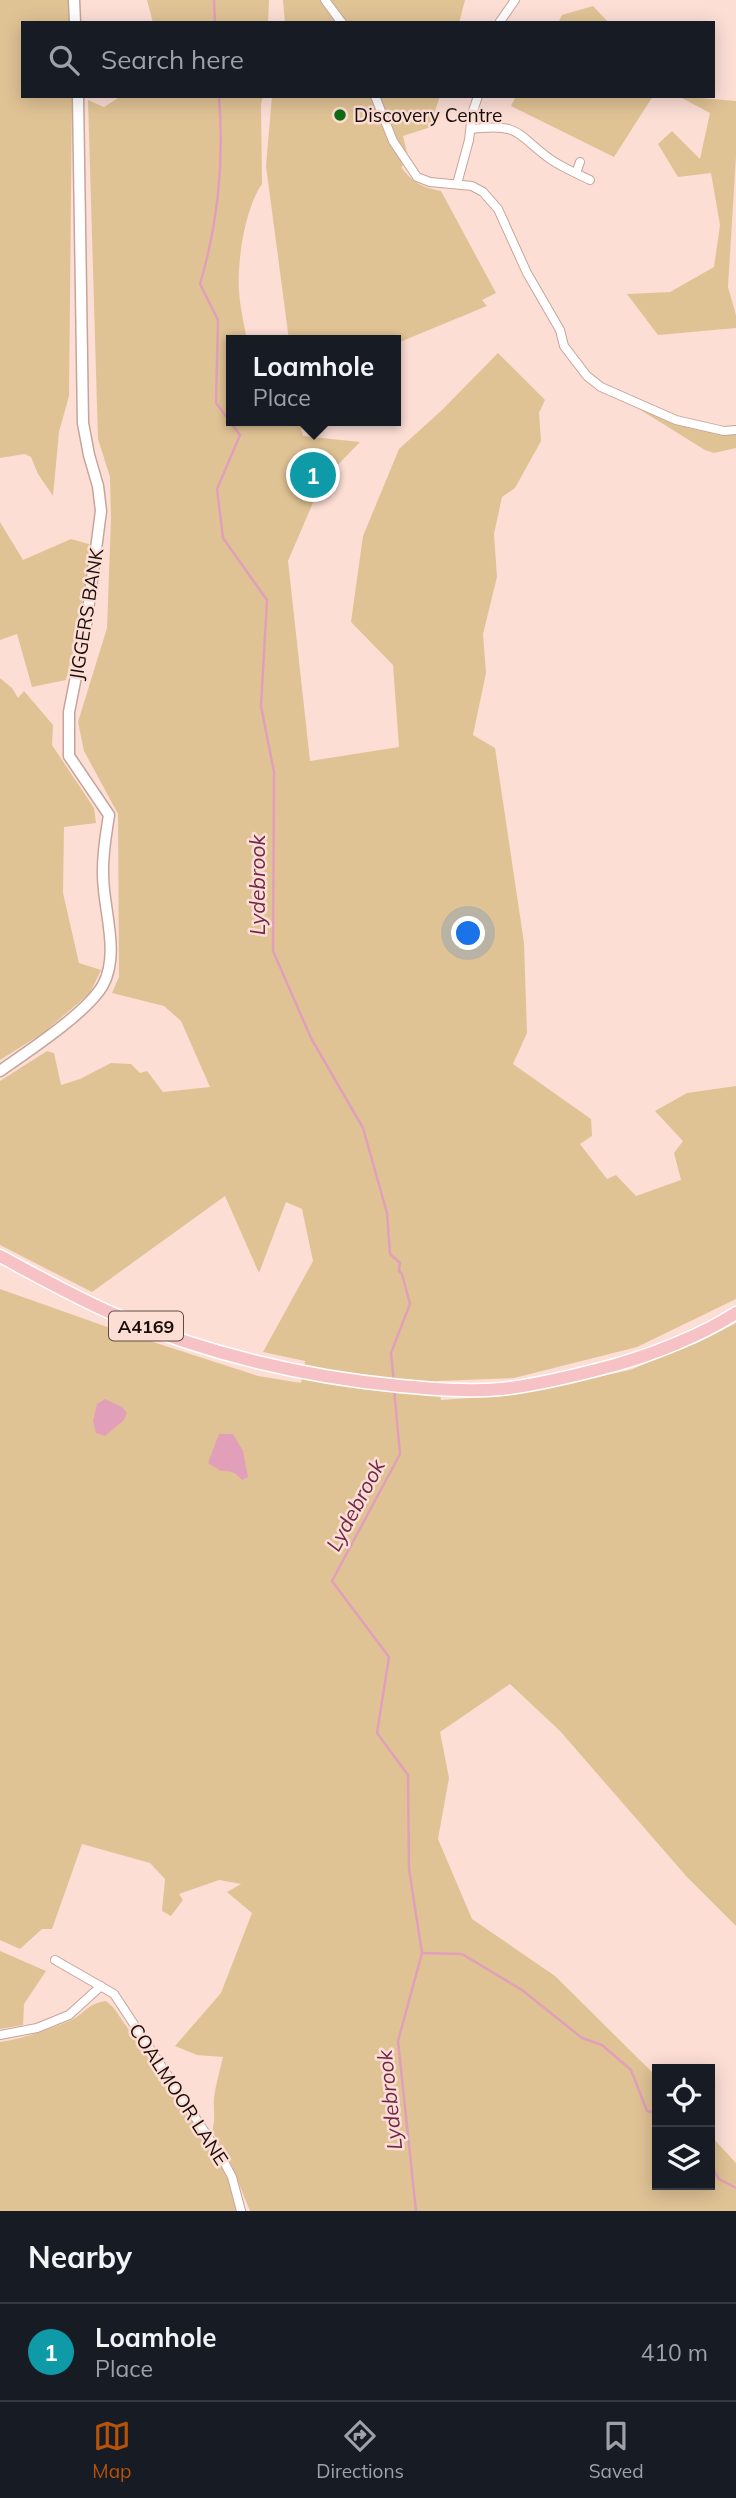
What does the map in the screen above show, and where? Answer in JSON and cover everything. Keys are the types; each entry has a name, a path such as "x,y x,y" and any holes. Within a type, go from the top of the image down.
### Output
{"main road":[{"name":"A4169","path":"0,1256 119,1317 234,1355 363,1382 441,1389 500,1389 598,1370 674,1343 736,1313"}],"street":[{"path":"74,0 75,21"},
{"path":"325,0 341,21"},
{"path":"500,21 515,0"},
{"name":"JIGGERS BANK","path":"0,1071 36,1046 92,1000 110,968 109,924 103,889 109,816 69,756 69,712 86,625 100,511 98,486 83,423 78,98"},
{"path":"376,98 393,141 412,172 423,180 472,186 483,192 498,209 523,266 560,330 564,346 576,364 601,387 676,420 724,431 736,430"},
{"path":"457,184 477,98"},
{"path":"471,130 491,127 515,130 547,156 590,180"},
{"path":"576,173 580,162"},
{"name":"COALMOOR LANE","path":"55,1960 114,1994 222,2158 232,2177 241,2211"},
{"path":"0,2035 37,2028 69,2015 101,1986"}],"shaded area":[{"path":"0,0 68,0 69,21 21,21 21,98 72,98 69,396 59,432 53,496 38,474 31,457 25,454 0,458"},
{"path":"147,0 269,0 268,21 152,21"},
{"path":"283,0 465,0 460,21 285,21"},
{"path":"593,6 607,21 559,21 562,15"},
{"path":"118,98 262,98 262,184 247,220 239,265 240,297 246,335 226,335 226,426 300,426 303,436 360,442 328,475 288,561 310,761 399,747 393,665 351,622 363,536 399,449 498,353 545,400 539,413 541,441 515,488 502,497 494,534 497,577 483,634 486,673 473,735 495,748 524,943 527,1033 513,1064 591,1119 592,1136 580,1144 607,1179 616,1175 636,1196 681,1180 674,1153 683,1141 655,1111 687,1093 736,1086 736,1299 637,1347 514,1378 438,1381 441,1400 513,1395 630,1370 701,1341 736,1323 736,1926 687,1877 560,1731 510,1684 440,1732 449,1778 438,1839 472,1919 555,1976 652,2072 652,2190 715,2190 715,2140 736,2163 736,2211 250,2211 231,2164 212,2131 214,2097 223,2057 197,2055 175,2046 221,1993 252,1913 227,1892 241,1884 219,1880 179,1894 183,1900 171,1916 162,1911 165,1879 150,1863 82,1844 52,1929 42,1929 20,1949 0,1940 0,1289 258,1376 301,1383 305,1361 263,1352 313,1261 302,1209 286,1202 259,1273 225,1196 92,1292 0,1245 0,1081 47,1051 54,1053 61,1085 80,1079 111,1063 131,1064 140,1073 147,1071 163,1092 210,1087 181,1021 164,1006 112,993 119,977 118,814 84,751 78,722 107,628 111,519 110,477 98,439 88,100 104,107"},
{"path":"272,98 439,98 434,126 403,136 409,161 401,167 418,184 441,191 496,293 482,300 487,306 401,342 401,335 288,335 266,166"},
{"path":"515,98 652,98 614,157 511,106"},
{"path":"682,98 736,101 736,156 728,287 736,315 736,328 658,335 627,294 670,292 714,267 720,225 711,173 678,177 658,144 672,131 700,159 710,113"},
{"path":"631,404 690,428 736,434 736,448 714,453 705,450"},
{"path":"0,522 23,560 71,539 92,545 66,680 32,687 17,634 0,640"},
{"path":"0,678 12,688 18,698 24,691 53,725 52,745 94,808 96,823 64,827 63,893 79,963 101,970 90,993 43,1033 0,1060"},
{"path":"105,1399 122,1407 127,1413 124,1420 105,1436 96,1433 93,1421 97,1404"},
{"path":"219,1434 233,1434 243,1451 248,1477 242,1480 233,1472 221,1471 208,1463"},
{"path":"0,1951 46,1971 24,2004 23,2025 0,2029"},
{"path":"106,2001 113,2007 203,2136 229,2181 237,2211 0,2211 0,2042 52,2028 74,2018 94,2004"}],"waterway":[{"path":"214,0 215,21"},
{"path":"219,98 221,143 218,191 200,284 218,320 216,403 226,416"},
{"path":"233,426 240,435 217,489 223,538 267,600 261,706 274,772 273,951 311,1038 363,1128 387,1213 390,1254 400,1263 399,1271 410,1304 391,1353 394,1383"},
{"name":"Lydebrook","path":"394,1389 400,1454 332,1581 389,1657 377,1733 408,1775 409,1869 422,1953 398,2041 416,2211"},
{"path":"422,1953 462,1954 522,1990 582,2038 602,2045 631,2070 647,2111 652,2112"},
{"path":"715,2172 719,2179 736,2188"}],"place":[{"name":"Discovery Centre","path":"340,115"},
{"name":"Loamhole","path":"313,475"}]}
